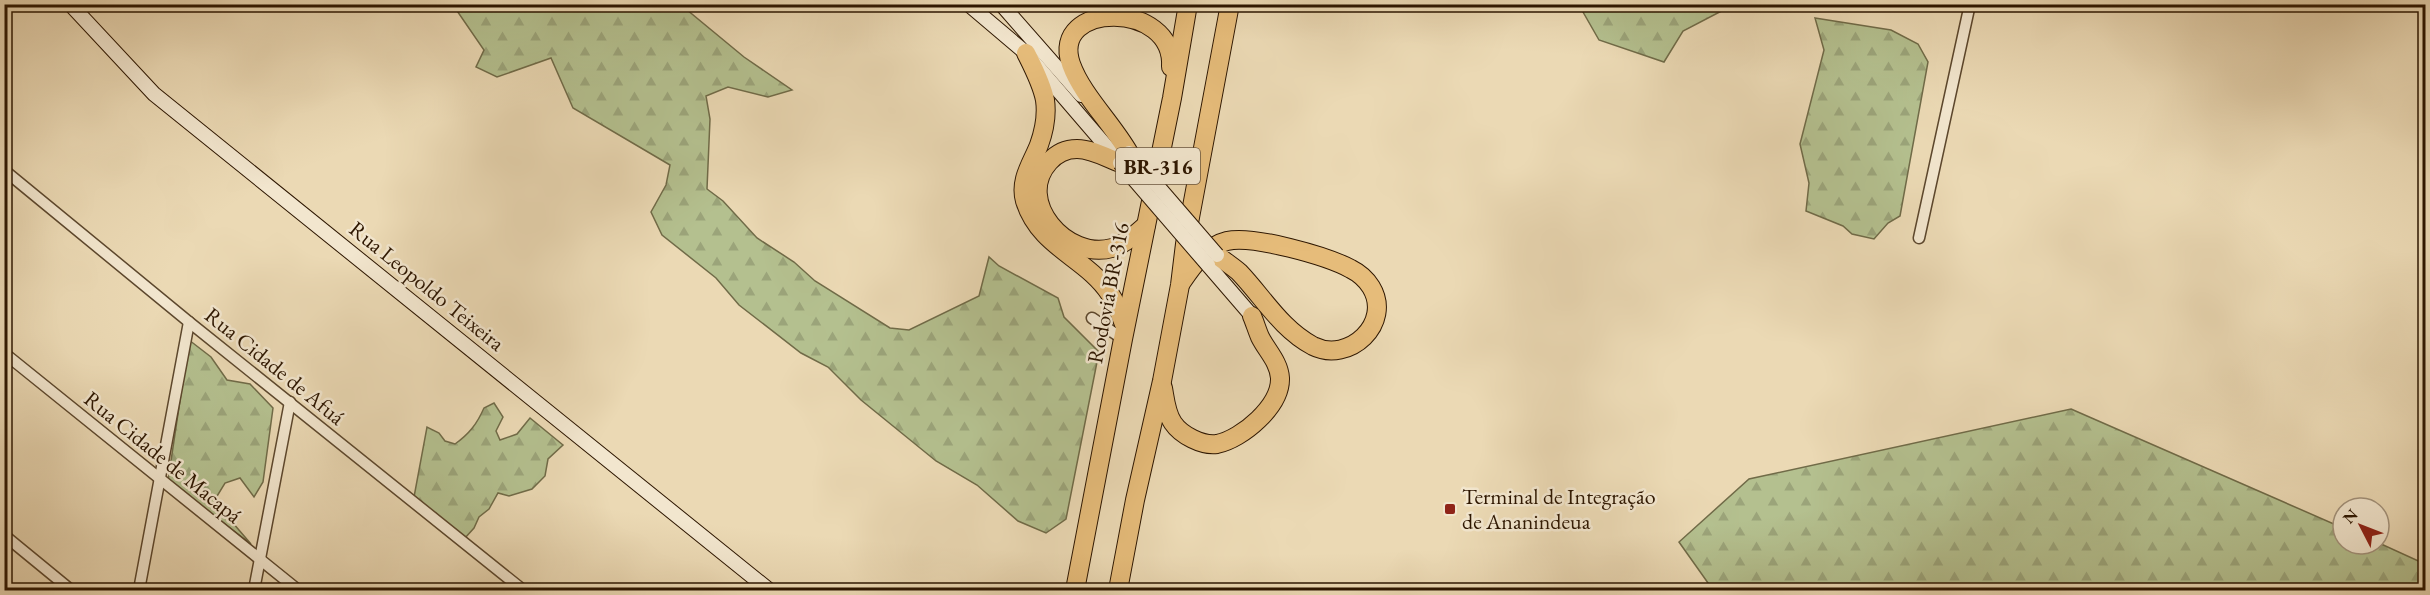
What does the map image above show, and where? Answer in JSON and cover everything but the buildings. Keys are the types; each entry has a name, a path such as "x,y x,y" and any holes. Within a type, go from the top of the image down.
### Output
{"highway":[{"name":"Rodovia BR-316","path":"1075,591 1172,98 1188,4"},
{"name":"BR-316","path":"1118,591 1135,500 1162,381 1230,4"},
{"path":"1146,225 1113,248 1085,249 1073,244 1056,230 1047,219 1038,200 1038,179 1058,154 1078,149 1125,158 1116,130 1089,97 1070,62 1070,40 1076,28 1092,15 1114,9 1137,10 1149,16 1161,26 1172,56 1172,98"},
{"path":"1026,53 1045,99 1039,145 1023,183 1024,198 1039,228 1050,241 1087,271 1110,294 1124,333"},
{"path":"1180,285 1206,253 1225,242 1244,238 1325,258 1360,274 1369,284 1375,296 1376,312 1372,326 1362,339 1343,350 1313,346 1286,326 1238,271 1213,260"},
{"path":"1162,381 1166,405 1173,423 1184,434 1201,442 1215,444 1232,439 1246,430 1274,400 1280,380 1278,367 1261,339 1252,316"}],"main road":[{"name":"Rua Leopoldo Teixeira","path":"70,4 154,94 769,591"},
{"path":"968,4 1026,53 1125,158 1213,260 1252,316"},
{"path":"1001,4 1025,29 1125,158"}],"street":[{"path":"1919,238 1970,4"},
{"name":"Rua Cidade de Afuá","path":"4,171 523,591"},
{"path":"1092,318 1124,333"},
{"path":"139,591 189,322"},
{"name":"Rua Cidade de Macapá","path":"4,353 298,591"},
{"path":"254,591 290,402"},
{"path":"4,535 71,591"}],"green space":[{"path":"453,5 681,5 744,57 792,90 768,97 728,87 706,96 710,119 707,189 723,201 757,238 794,262 815,281 890,328 909,330 979,296 989,257 999,266 1058,298 1064,317 1099,352 1066,519 1046,533 1018,521 977,485 936,461 861,400 828,367 801,353 739,305 716,278 662,235 651,212 666,185 670,165 573,108 551,58 497,77 476,67 484,50"},
{"path":"1579,5 1733,5 1683,31 1664,62 1599,40"},
{"path":"1815,18 1891,30 1918,44 1928,62 1900,216 1888,223 1874,239 1852,234 1843,226 1806,211 1809,183 1800,144 1824,50"},
{"path":"189,340 211,357 227,380 250,384 273,408 263,482 254,497 240,478 225,483 214,501 251,544 168,481"},
{"path":"494,403 503,417 496,431 500,440 517,434 530,418 563,445 548,459 545,476 532,489 509,496 498,493 489,509 479,517 474,528 465,538 414,497 427,427 439,433 445,441 455,444 472,428 484,408"},
{"path":"2071,409 2331,523 2331,556 2391,556 2391,548 2425,564 2425,590 1713,590 1679,542 1749,479"}],"place":[{"name":"Terminal de Integração de Ananindeua","path":"1450,509"}]}
